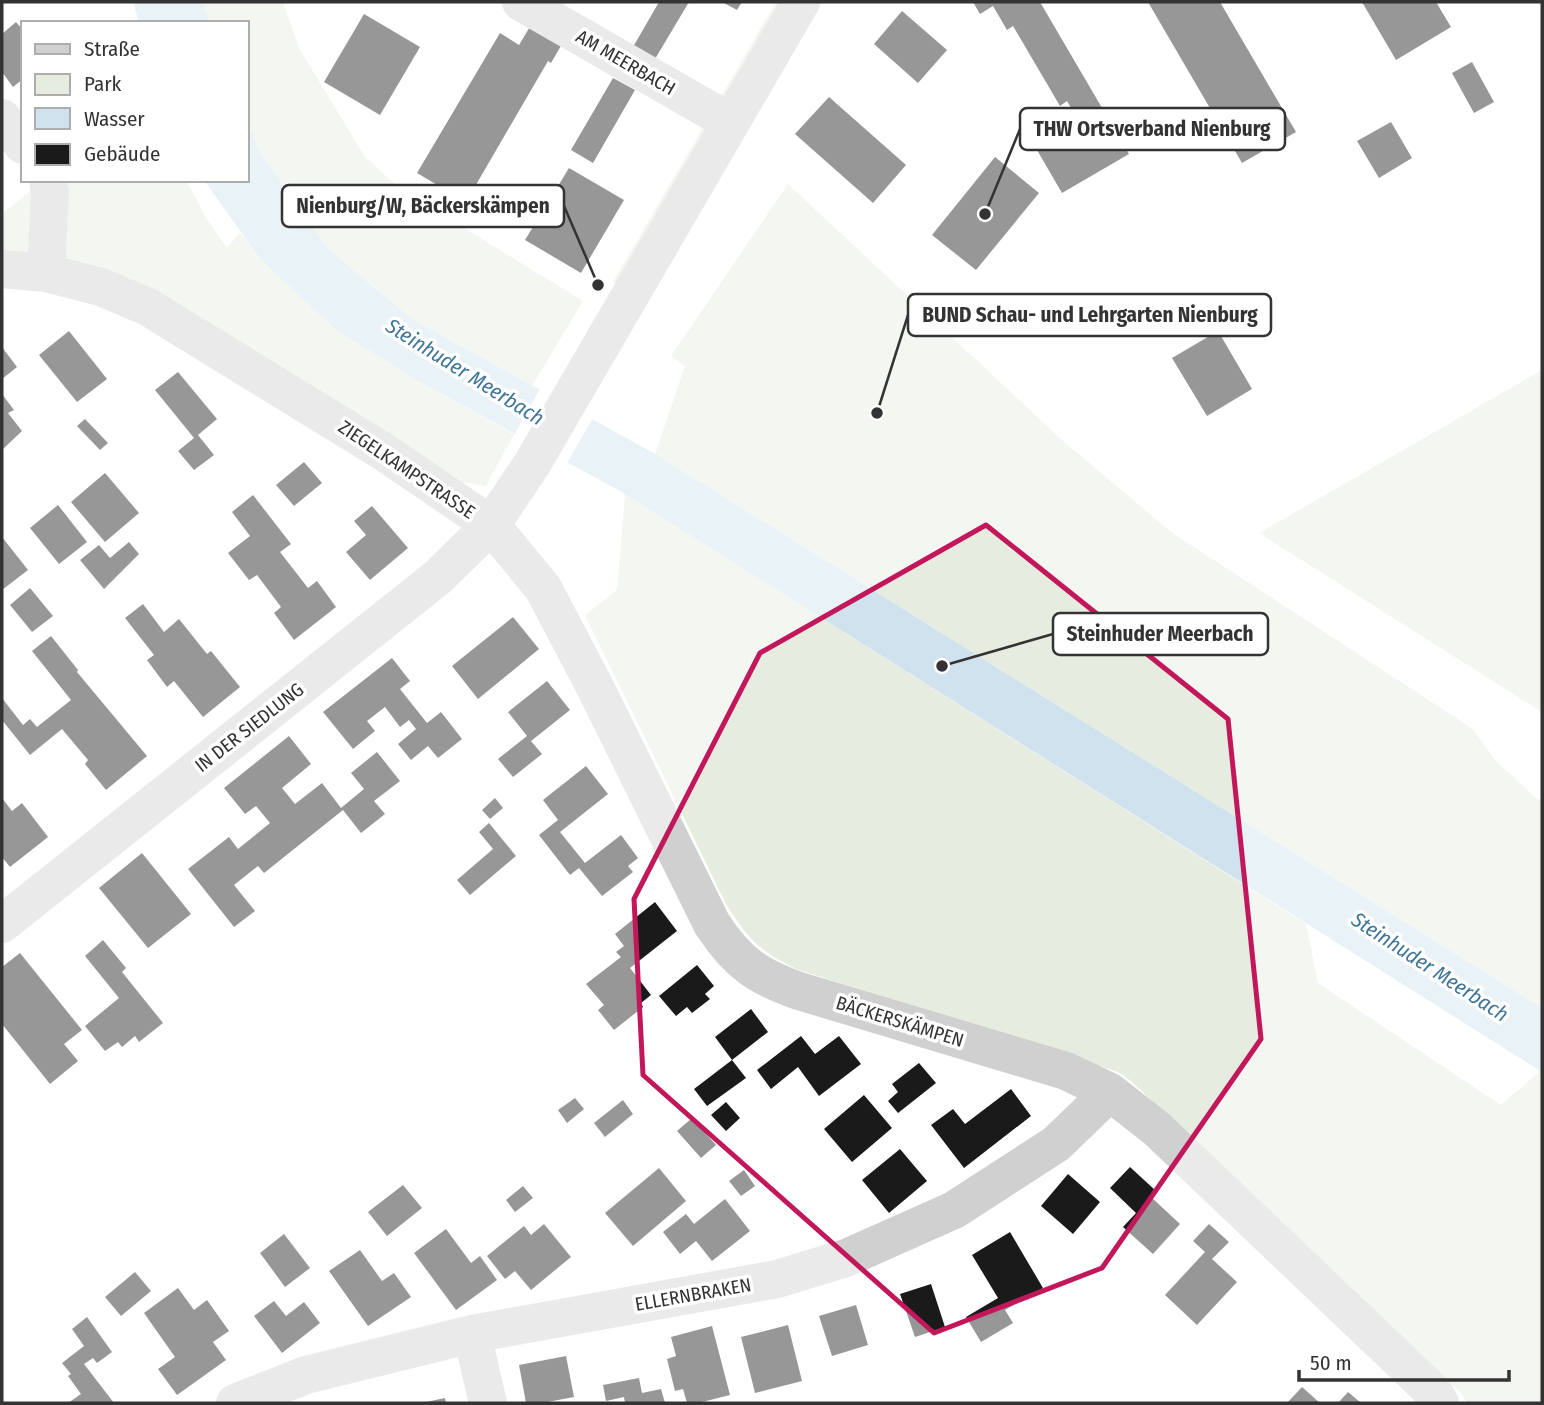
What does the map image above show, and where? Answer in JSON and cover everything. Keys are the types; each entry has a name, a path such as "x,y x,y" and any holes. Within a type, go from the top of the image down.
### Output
{"street":[{"name":"AM MEERBACH","path":"521,2 730,122"},
{"name":"ZIEGELKAMPSTRASSE","path":"2,269 46,272 101,287 149,307 384,452 491,525 532,464 801,2"},
{"path":"2,118 21,142"},
{"path":"46,272 48,182"},
{"name":"IN DER SIEDLUNG","path":"2,923 438,577 491,525"},
{"name":"BÄCKERSKÄMPEN","path":"491,525 543,588 595,687 712,925 728,950 749,969 769,981 1066,1071 1110,1092 1157,1129 1434,1400"},
{"name":"ELLERNBRAKEN","path":"235,1403 306,1375 472,1334 777,1279 846,1258 954,1210 1056,1144 1110,1092"},
{"path":"472,1334 488,1403"}],"highlighted area":[{"path":"986,525 1228,719 1261,1039 1102,1268 934,1333 643,1075 634,899 760,653"}],"green space":[{"path":"203,2 283,2 299,48 365,157 399,188 583,301 532,386 412,319 328,249 259,151 248,123 248,21 209,21"},
{"path":"776,2 782,2 617,285 613,282"},
{"path":"57,182 187,182 207,219 227,248 240,232 261,260 336,330 422,383 514,434 486,486 462,482 407,446 61,262"},
{"path":"39,184 33,256 2,255 2,214"},
{"path":"788,184 1062,440 1171,532 1473,729 1496,761 1536,798 1542,800 1542,1008 655,454 685,366 671,356"},
{"path":"1542,370 1542,712 1259,533"},
{"path":"625,494 1306,924 1318,983 1501,1105 1542,1072 1542,1403 1467,1403 1461,1393 1131,1081 1118,1072 796,969 755,942 726,904 585,615 617,590"}],"water":[{"path":"133,2 203,2 209,21 138,21"},
{"path":"248,123 259,151 328,249 412,319 655,454 1542,1008 1542,1072 620,491 422,383 336,330 261,260 205,182 248,182"}],"pier":[{"path":"541,387 594,416 566,465 513,437"}],"building":[{"path":"659,2 689,2 655,59 633,47"},
{"path":"722,2 742,2 737,10"},
{"path":"973,2 1040,2 1129,154 1062,193 1037,150 1081,125 1067,101 1060,106 1013,26 1007,30 993,6 980,14"},
{"path":"1148,2 1220,2 1296,132 1242,163"},
{"path":"1362,2 1436,2 1451,27 1396,60"},
{"path":"902,11 947,50 918,83 874,44"},
{"path":"364,14 420,47 380,115 324,82"},
{"path":"16,22 21,28 21,81 13,87 2,72 2,34"},
{"path":"531,25 562,44 551,63 548,61 466,202 417,173 500,33 519,45"},
{"path":"1472,62 1494,102 1474,113 1452,73"},
{"path":"613,78 635,90 593,163 571,150"},
{"path":"829,97 906,165 873,203 795,134"},
{"path":"1391,122 1412,158 1379,178 1357,141"},
{"path":"995,157 1039,193 976,270 932,235"},
{"path":"569,168 624,200 581,273 525,240"},
{"path":"69,331 107,379 77,402 39,355"},
{"path":"1218,331 1252,389 1207,416 1172,358"},
{"path":"2,347 17,367 2,379"},
{"path":"178,372 217,419 198,435 214,455 194,470 178,451 194,438 155,390"},
{"path":"2,394 14,410 8,413 22,431 2,450"},
{"path":"85,419 108,443 100,450 77,426"},
{"path":"304,462 322,483 294,506 276,485"},
{"path":"105,473 139,513 105,542 71,502"},
{"path":"253,495 291,544 280,552 308,588 317,581 336,607 294,640 274,613 281,607 257,575 249,580 228,553 250,536 232,512"},
{"path":"58,505 87,542 59,564 30,528"},
{"path":"372,506 408,548 370,580 346,552 366,535 354,521"},
{"path":"2,537 28,570 2,590"},
{"path":"129,542 139,554 104,589 80,560 99,545 110,558"},
{"path":"30,588 53,616 32,632 10,605"},
{"path":"143,604 164,632 179,619 207,654 211,651 240,687 203,717 174,681 167,687 147,660 154,655 125,618"},
{"path":"513,617 539,649 478,699 452,666"},
{"path":"51,636 77,672 147,756 106,790 85,764 88,760 62,729 30,755 2,720 2,698 23,725 30,719 37,727 71,700 32,651"},
{"path":"392,658 410,681 400,689 427,723 441,712 462,739 438,758 428,746 411,760 398,744 416,729 409,720 400,727 385,707 367,721 375,731 353,749 323,712"},
{"path":"547,681 570,710 531,741 542,754 513,777 498,759 527,736 508,712"},
{"path":"289,736 311,764 282,788 295,804 322,783 341,808 364,789 351,773 377,752 400,781 374,801 385,814 361,833 343,810 264,873 258,866 234,885 255,911 234,927 188,869 229,837 238,849 270,823 256,806 245,814 224,788"},
{"path":"586,766 608,794 560,832 585,863 621,835 638,858 628,866 633,872 602,896 579,868 570,875 539,835 558,820 543,800"},
{"path":"2,798 12,811 22,803 48,837 10,867 2,857"},
{"path":"495,798 503,808 490,819 482,810"},
{"path":"489,823 516,856 470,895 457,880 493,849 479,832"},
{"path":"142,853 191,914 148,948 99,888"},
{"path":"655,902 677,931 630,968 651,995 641,1003 643,1007 614,1030 598,1010 604,1005 586,984 621,957 616,952 624,946 615,934"},
{"path":"103,940 126,968 122,972 163,1023 139,1042 135,1036 122,1047 118,1042 105,1051 85,1026 119,998 85,956"},
{"path":"20,953 82,1030 64,1044 78,1061 50,1084 2,1024 2,967"},
{"path":"697,965 714,986 705,994 710,999 692,1013 687,1007 676,1016 659,996"},
{"path":"751,1009 768,1032 732,1060 715,1037"},
{"path":"801,1036 815,1054 839,1036 861,1064 819,1096 798,1067 771,1089 757,1070"},
{"path":"732,1060 746,1078 707,1106 694,1089"},
{"path":"919,1063 936,1083 898,1113 888,1101 898,1092 892,1084"},
{"path":"1011,1089 1031,1116 964,1168 931,1125 953,1109 965,1124"},
{"path":"864,1095 892,1128 852,1162 824,1129"},
{"path":"575,1098 584,1109 567,1123 558,1110"},
{"path":"623,1100 633,1114 605,1137 594,1123"},
{"path":"726,1102 740,1118 726,1131 711,1115"},
{"path":"692,1118 716,1145 701,1158 677,1131"},
{"path":"900,1149 927,1181 889,1213 862,1180"},
{"path":"1130,1167 1156,1191 1151,1197 1180,1224 1153,1254 1123,1227 1136,1213 1110,1188"},
{"path":"659,1168 686,1201 633,1246 605,1213"},
{"path":"744,1170 755,1186 741,1196 729,1181"},
{"path":"1068,1174 1100,1202 1073,1234 1041,1206"},
{"path":"403,1185 422,1208 387,1236 368,1212"},
{"path":"523,1186 533,1198 515,1212 506,1200"},
{"path":"725,1199 750,1231 712,1261 696,1241 680,1254 663,1232 686,1214 694,1224"},
{"path":"544,1224 571,1257 531,1290 515,1271 505,1279 487,1256 524,1226 531,1235"},
{"path":"1209,1224 1229,1242 1212,1259 1237,1282 1197,1325 1165,1295 1205,1252 1193,1241"},
{"path":"446,1229 471,1263 480,1256 497,1280 456,1310 414,1253"},
{"path":"1010,1232 1043,1288 1005,1310 1013,1323 981,1342 966,1317 998,1298 972,1255"},
{"path":"284,1234 310,1268 285,1287 260,1253"},
{"path":"360,1250 382,1281 394,1273 411,1297 368,1326 329,1271"},
{"path":"135,1272 151,1291 121,1316 105,1297"},
{"path":"931,1284 945,1327 915,1337 900,1294"},
{"path":"178,1288 194,1310 207,1300 229,1331 213,1342 226,1360 177,1395 158,1369 175,1357 144,1313"},
{"path":"274,1301 286,1316 304,1302 320,1323 282,1353 254,1316"},
{"path":"856,1305 868,1345 832,1356 819,1316"},
{"path":"87,1317 112,1352 97,1363 93,1358 84,1364 114,1403 68,1403 81,1394 62,1363 84,1346 72,1329"},
{"path":"788,1325 802,1381 755,1393 741,1337"},
{"path":"712,1326 730,1395 687,1403 683,1389 675,1391 667,1359 676,1356 671,1337"},
{"path":"566,1356 574,1397 526,1403 519,1365"},
{"path":"639,1378 642,1393 661,1389 665,1403 625,1403 624,1397 606,1401 603,1385"},
{"path":"1302,1387 1320,1403 1287,1403"},
{"path":"1348,1392 1361,1403 1338,1403"},
{"path":"445,1398 446,1403 426,1403 426,1402"}],"place":[{"name":"THW Ortsverband Nienburg","path":"985,214"},
{"name":"Nienburg/W, Bäckerskämpen","path":"598,285"},
{"name":"BUND Schau- und Lehrgarten Nienburg","path":"877,413"},
{"name":"Steinhuder Meerbach","path":"942,666"}]}
